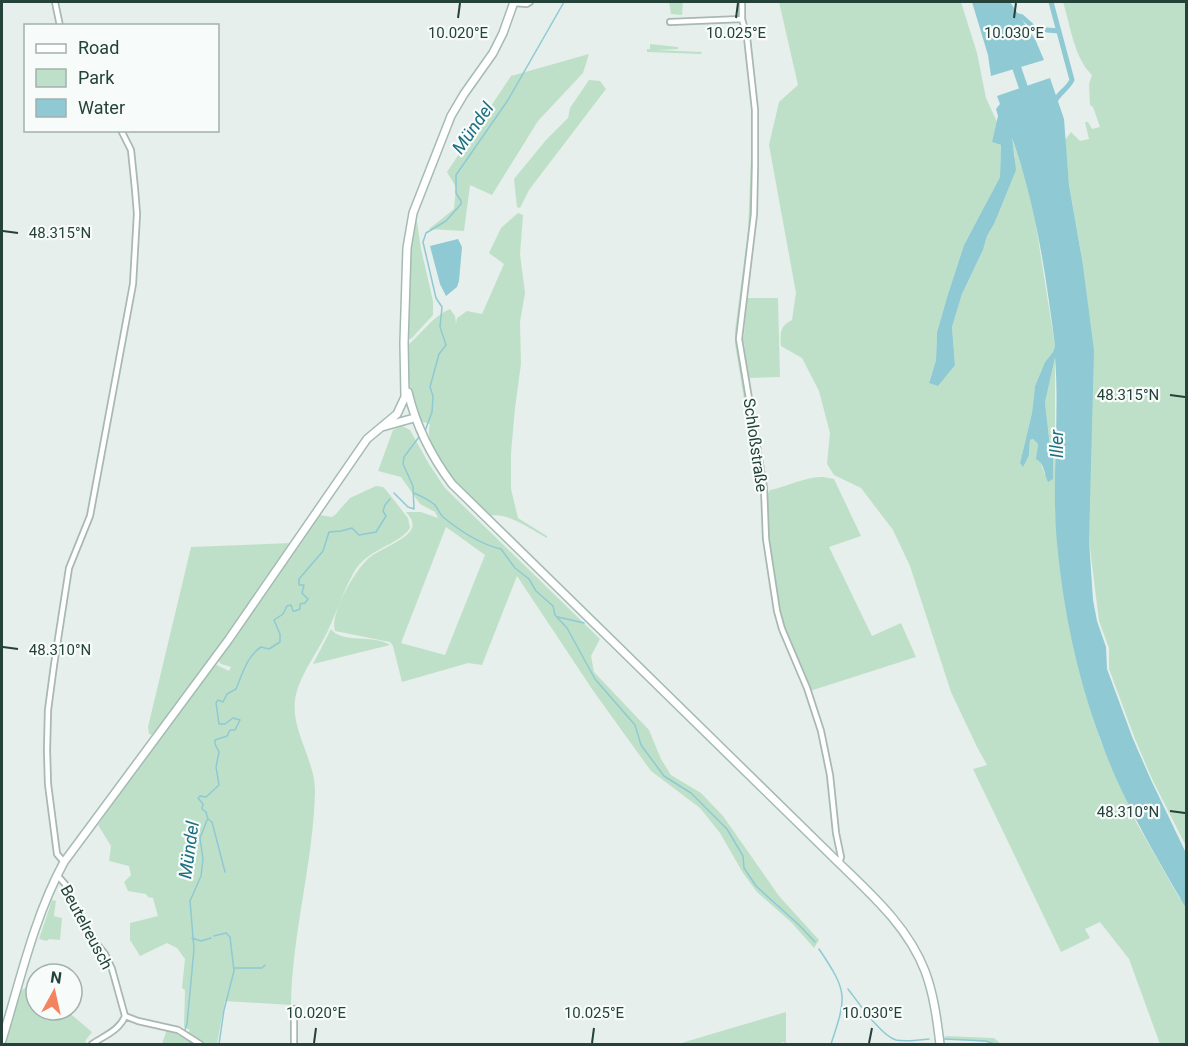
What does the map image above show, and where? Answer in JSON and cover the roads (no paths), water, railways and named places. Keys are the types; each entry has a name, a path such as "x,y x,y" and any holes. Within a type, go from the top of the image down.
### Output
{"main road":[{"path":"2,1040 38,922 64,862 229,639 361,448 379,428 397,414 405,397 406,248 413,213 451,116 492,53 503,33 514,2"},
{"path":"405,384 415,418 426,441 438,465 453,484 886,909 916,950 931,988 940,1044"},
{"path":"397,414 415,418"},
{"path":"379,428 415,418"}],"street":[{"path":"55,2 60,24"},
{"path":"514,2 527,4 530,2"},
{"name":"Schloßstraße","path":"742,2 742,19 747,37 755,110 755,166 754,214 739,339 764,488 765,539 777,610 785,638 807,688 821,731 830,775 836,833 841,856 839,862"},
{"path":"670,22 742,19"},
{"name":"Beutelreusch","path":"64,862 57,854 48,784 48,710 69,568 90,516 133,284 137,214 131,150 122,132"},
{"name":"Beutelreusch","path":"57,875 64,884 87,932 105,954 112,969 125,1016"},
{"path":"294,1009 294,1044"},
{"path":"92,1044 116,1029 125,1016 138,1022 178,1030 200,1044"}],"water":[{"path":"972,2 1010,2 1035,39 1044,60 991,76 988,55"},
{"path":"1050,78 1064,119 1069,185 1083,265 1094,351 1089,540 1093,600 1106,647 1107,669 1133,739 1186,853 1186,908 1139,825 1108,760 1078,666 1063,593 1055,520 1057,404 1055,357 1045,402 1050,447 1053,451 1053,479 1048,482 1043,466 1036,459 1038,444 1033,439 1030,440 1029,455 1023,467 1020,463 1032,413 1035,386 1055,346 1034,215 1012,138 1016,170 962,294 952,327 955,365 938,386 929,383 936,360 937,332 964,245 1000,177 1001,145 992,142 998,116 996,109 1000,104 997,96"},
{"path":"458,239 462,247 459,281 457,287 446,296 440,284 430,246"}],"waterway":[{"name":"Mündel","path":"425,431 432,412 433,396 430,387 439,354 446,345 440,327 442,307 436,298 423,242 426,233 446,221 461,204 456,193 456,175 508,100 564,2"},
{"path":"1051,2 1072,80 1054,103"},
{"path":"1015,15 1022,17 1031,25"},
{"path":"1047,30 1059,31"},
{"name":"Iller","path":"1013,57 1027,98"},
{"name":"Mündel","path":"394,493 408,507 414,509 413,486 403,464 404,457 419,437"},
{"path":"414,493 435,505 443,517 463,532 485,544 501,549 515,568 529,579 536,591 553,606 555,615 567,628 595,679 635,725 641,745 664,776 691,793 727,829 743,856 744,868 756,886 815,942"},
{"name":"Mündel","path":"225,872 212,822 202,809 203,804 198,798 206,797 219,785 216,767 219,752 215,740 227,736 230,730 235,730 240,720 233,718 225,724 219,724 216,703 218,700 223,702 227,694 236,689 246,666 256,651 261,647 269,649 280,642 280,634 274,620 283,614 287,606 291,605 295,611 300,609 300,604 305,603 308,599 302,593 304,585 299,585 299,579 323,551 329,532 352,528 359,535 376,532 386,516 383,511 390,499"},
{"path":"558,617 584,623"},
{"name":"Mündel","path":"185,1030 194,949 190,901 201,876 203,859 200,838 207,820"},
{"path":"214,936 226,933 230,937 234,971 224,1010 219,1044"},
{"path":"192,938 201,941 211,938"},
{"path":"819,949 835,975 842,995 840,1015 831,1044"},
{"path":"234,968 262,968 265,965"},
{"path":"848,989 870,1018 890,1037 904,1041 929,1039"},
{"path":"187,1038 192,1044"},
{"path":"944,1039 986,1041 995,1044"}]}
